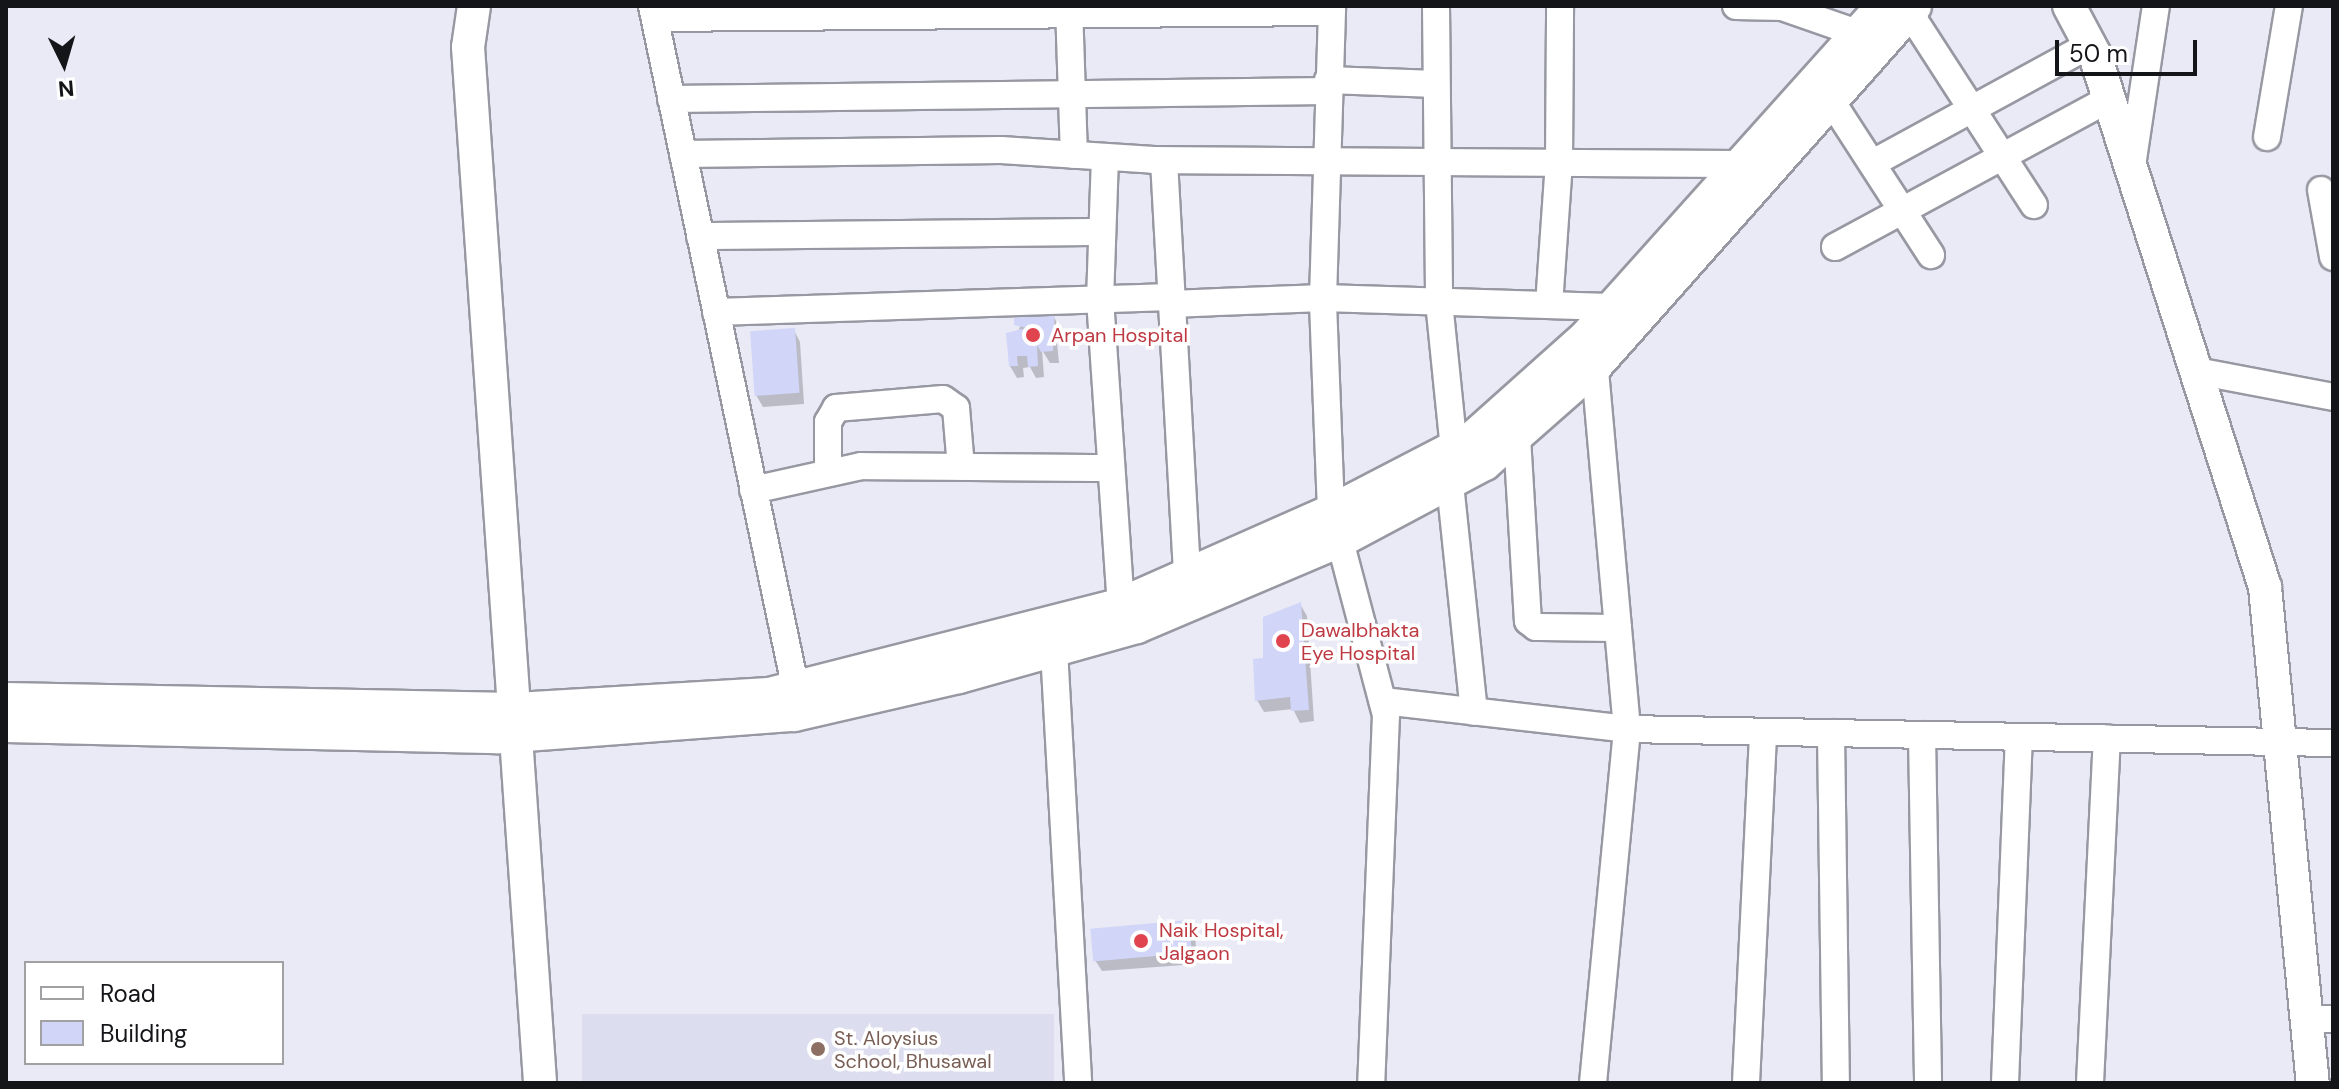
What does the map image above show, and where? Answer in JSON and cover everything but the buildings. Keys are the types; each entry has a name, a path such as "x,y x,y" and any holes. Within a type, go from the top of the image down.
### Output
{"main road":[{"path":"451,6 460,81 508,722 540,1083"},
{"path":"460,81 474,6"},
{"path":"2069,6 2089,45 2109,99 2265,587 2280,741 2320,1019 2313,1083"},
{"path":"508,722 796,690 1121,604 1187,577 1450,484 1485,464 1595,367 1830,99 1902,8"},
{"path":"6,699 216,716 508,722 794,715 1137,627 1335,526 1454,449 1586,336 1857,33 1902,8"},
{"path":"6,726 216,716"},
{"path":"508,722 522,1083"}],"street":[{"path":"1436,6 1435,160 1439,302 1454,449"},
{"path":"1549,305 1559,162 1560,6"},
{"path":"1736,6 1782,6 1857,33"},
{"path":"2131,169 2156,6"},
{"path":"2267,137 2289,6"},
{"path":"1902,8 2034,205"},
{"path":"796,690 653,12 1331,9 1323,298 1335,526 1383,701 1371,1083"},
{"path":"1069,11 1074,155"},
{"path":"1873,163 2089,45"},
{"path":"671,99 1071,97 1436,84"},
{"path":"1830,99 1931,255"},
{"path":"1835,247 2109,99"},
{"path":"683,154 1001,150 1164,161 1325,158 1739,164"},
{"path":"1105,157 1100,299 1121,604"},
{"path":"1164,161 1187,577"},
{"path":"2321,190 2333,257"},
{"path":"700,236 1102,232"},
{"path":"716,312 1100,299 1323,298 1610,307"},
{"path":"1593,1083 1627,729 1595,367"},
{"path":"2196,371 2333,397"},
{"path":"828,472 828,422 836,408 943,399 956,408 961,467"},
{"path":"1517,437 1528,621 1536,627 1618,628"},
{"path":"753,490 861,466 1111,468"},
{"path":"1450,484 1474,712"},
{"path":"1054,650 1078,1083"},
{"path":"1383,701 1627,729 2333,743"},
{"path":"1746,1083 1763,732"},
{"path":"1831,733 1836,1083"},
{"path":"1922,735 1928,1083"},
{"path":"2005,1083 2019,737"},
{"path":"2090,1083 2107,738"}],"shaded area":[{"name":"St. Aloysius School, Bhusawal","path":"582,1014 1054,1014 1054,1083 582,1083"}],"place":[{"name":"Arpan Hospital","path":"1033,335"},
{"name":"Dawalbhakta Eye Hospital","path":"1283,641"},
{"name":"Naik Hospital, Jalgaon","path":"1141,941"},
{"name":"St. Aloysius School, Bhusawal","path":"818,1049"}]}
